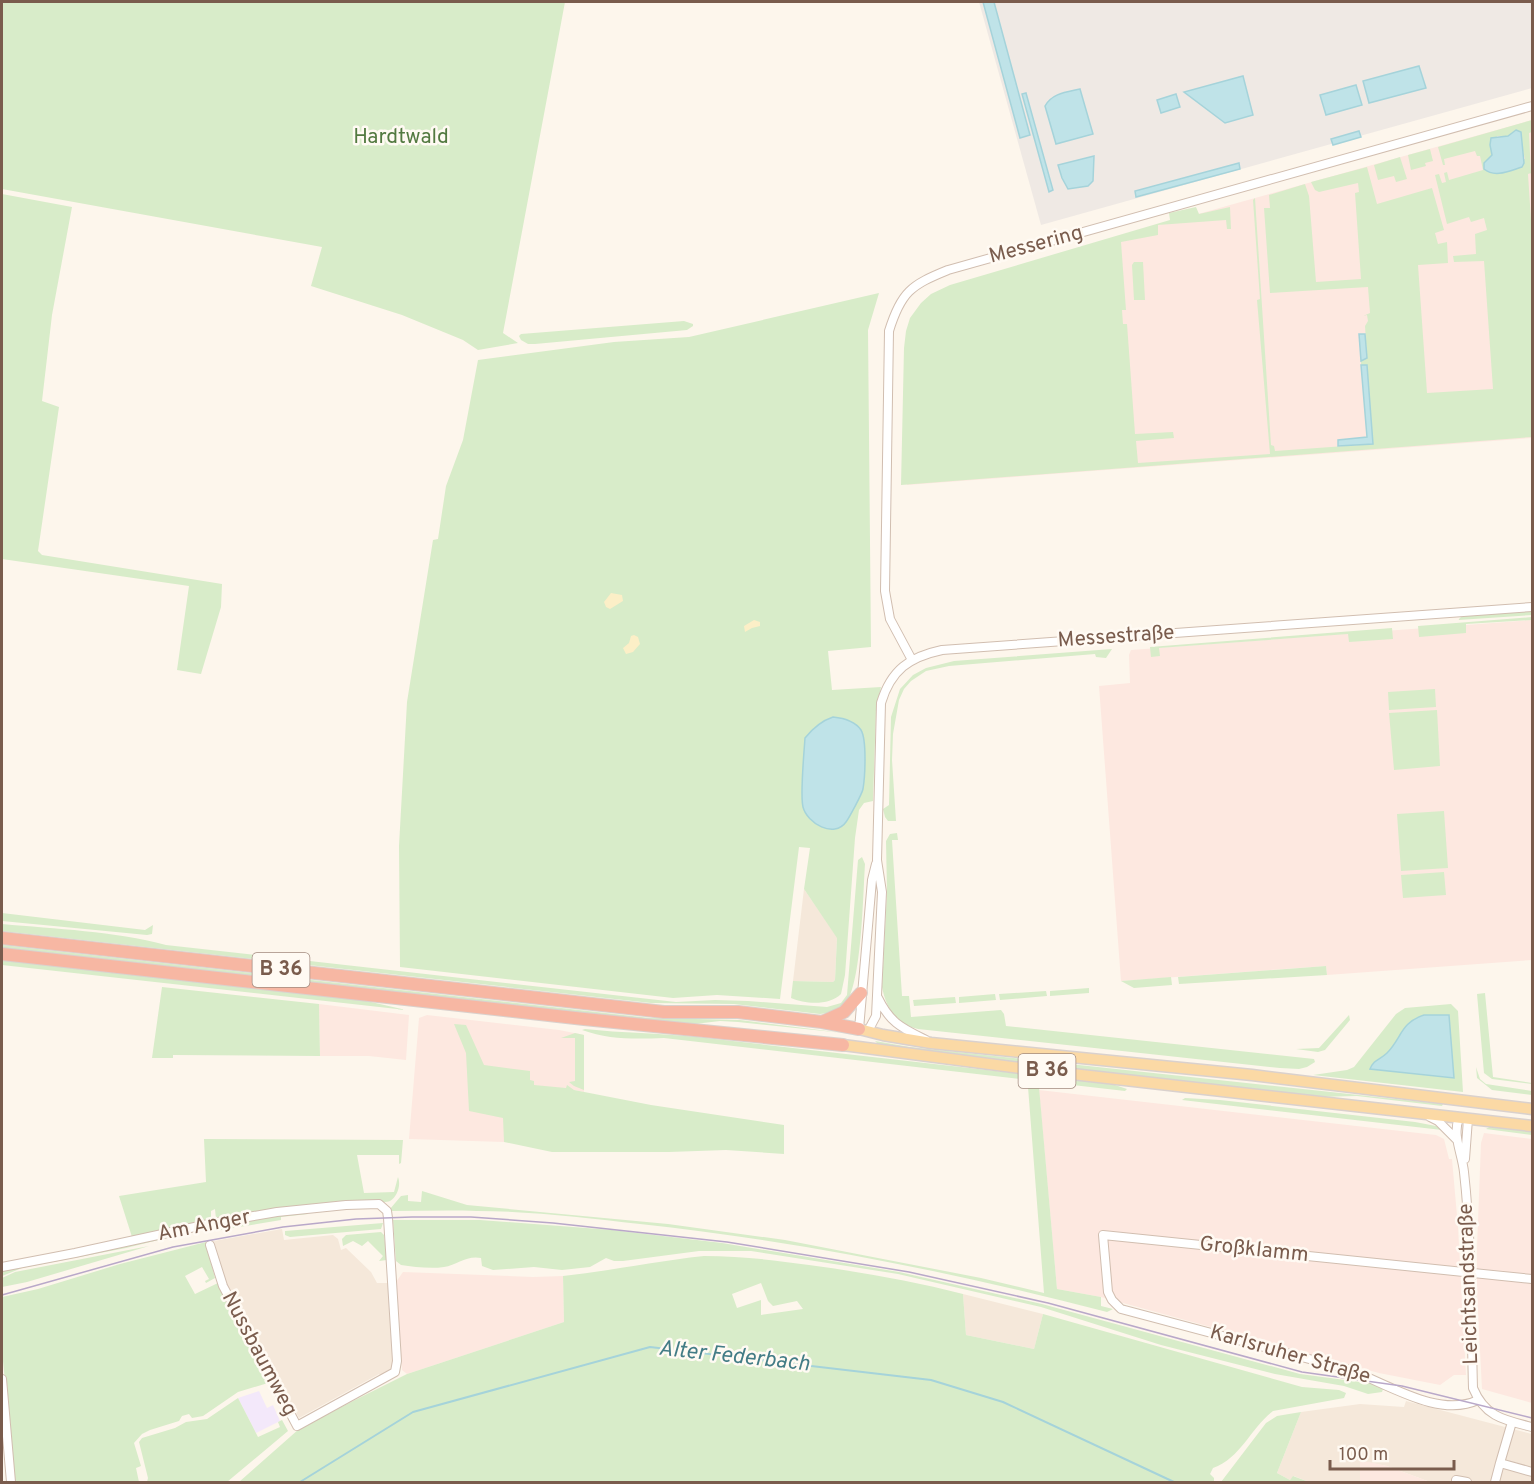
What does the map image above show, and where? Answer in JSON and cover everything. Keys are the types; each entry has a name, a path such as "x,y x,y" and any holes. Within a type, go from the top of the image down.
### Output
{"highway":[{"name":"B 36","path":"2,938 664,1012 738,1012 822,1022 863,1033"},
{"name":"B 36","path":"2,954 584,1019 843,1045"},
{"path":"822,1022 844,1012 861,993"}],"main road":[{"path":"843,1045 863,1033 866,1043 879,1050"},
{"name":"B 36","path":"863,1033 1252,1075 1466,1112 1533,1126"},
{"name":"B 36","path":"843,1045 1028,1069 1444,1116 1466,1112 1486,1104 1533,1108"},
{"path":"1444,1116 1459,1110 1466,1112"}],"street":[{"name":"Messering","path":"912,660 890,619 887,608 885,572 888,506 889,331 896,309 912,288 921,281 948,270 1533,106"},
{"name":"Messestraße","path":"863,1033 876,1016 882,892 877,860 881,703 890,681 901,667 928,653 942,650 1533,606"},
{"name":"Messestraße","path":"863,1033 861,993 872,880 877,860"},
{"path":"877,995 884,1010 895,1024 931,1042"},
{"name":"Leichtsandstraße","path":"1466,1112 1456,1127 1468,1210 1473,1388 1478,1400"},
{"name":"Leichtsandstraße","path":"1463,1168 1466,1112"},
{"path":"1418,1113 1438,1121 1457,1140"},
{"name":"Am Anger","path":"2,1267 213,1222 277,1212 346,1205 374,1203 382,1206 387,1213 389,1230"},
{"name":"Nussbaumweg","path":"210,1245 223,1286 297,1426 395,1372 397,1361 389,1230"},
{"name":"Großklamm","path":"1112,1300 1107,1283 1103,1235 1469,1272"},
{"path":"1469,1272 1533,1279"},
{"name":"Karlsruher Straße","path":"1112,1300 1121,1309 1372,1377 1404,1394 1458,1406 1478,1400"},
{"path":"2,1378 4,1422 11,1482"},
{"path":"1478,1400 1491,1414 1533,1427"},
{"path":"1495,1482 1512,1422"},
{"path":"1500,1463 1533,1472"},
{"path":"1456,1480 1467,1482"}],"shaded area":[{"path":"979,2 1532,2 1532,88 1041,225"},
{"path":"1532,120 1532,438 907,485 911,322 1108,244 1109,239"},
{"path":"1532,620 1532,960 1327,975 1326,966 1121,981 1099,686 1130,683 1129,655 1131,650"},
{"path":"804,889 837,937 835,980 833,982 793,981"},
{"path":"319,1004 409,1015 406,1060 369,1056 320,1056"},
{"path":"427,1015 559,1030 584,1035 584,1092 469,1087 470,1096 504,1118 504,1142 409,1139 419,1018"},
{"path":"1039,1090 1436,1135 1444,1139 1449,1159 1452,1159 1466,1375 1454,1375 1440,1385 1379,1373 1101,1297 1057,1289"},
{"path":"1484,1133 1532,1139 1532,1403 1482,1389 1477,1247 1481,1143"},
{"path":"282,1229 284,1240 333,1235 338,1239 341,1250 346,1248 371,1272 377,1283 388,1283 394,1361 392,1370 382,1377 379,1374 299,1418 225,1280 214,1241"},
{"path":"403,1272 563,1276 564,1322 407,1374 402,1370 396,1282"},
{"path":"963,1294 1043,1314 1034,1349 966,1335"},
{"path":"259,1391 267,1408 273,1405 280,1421 256,1433 238,1398"},
{"path":"1406,1401 1532,1434 1532,1482 1430,1482 1387,1466 1361,1461 1360,1482 1309,1482 1294,1476 1290,1480 1277,1473 1301,1412 1360,1404 1404,1407"},
{"path":"1360,1460 1387,1466 1430,1482 1360,1482"}],"green space":[{"name":"Hardtwald","path":"2,2 565,2 503,333 518,343 478,350 463,340 402,315 311,286 322,247 2,189"},
{"path":"1532,120 1532,132 1529,133 1531,173 1528,174 1532,236 1532,437 901,485 904,348 910,318 921,303 931,294 950,285 1170,220 1169,213 1196,207 1199,214 1230,207 1231,229 1227,229 1226,220 1158,225 1158,235 1121,242 1126,310 1122,310 1123,324 1127,324 1135,434 1173,432 1174,438 1136,441 1138,463 1270,454 1257,300 1260,299 1253,200 1255,198 1271,445 1274,446 1275,451 1373,444 1366,365 1361,365 1361,361 1367,358 1365,326 1368,321 1367,315 1363,316 1370,313 1368,287 1270,293 1264,208 1270,208 1269,195 1305,184 1309,196 1316,282 1361,279 1355,193 1359,192 1358,183 1319,192 1315,190 1311,182 1367,167 1377,204 1432,188 1444,230 1435,233 1438,244 1447,242 1448,263 1418,265 1427,393 1493,389 1484,261 1454,262 1453,256 1476,254 1475,234 1487,230 1484,218 1471,222 1469,217 1447,224 1435,175 1439,174 1442,183 1446,182 1444,173 1447,172 1449,180 1483,170 1480,156 1477,156 1475,151 1444,159 1445,165 1443,165 1438,147","holes":["1516,130 1521,132 1525,159 1484,163 1492,155 1497,136 1508,136"]},
{"path":"1430,149 1433,161 1425,163 1426,166 1411,170 1408,155"},
{"path":"1400,157 1407,179 1396,182 1394,176 1378,180 1374,165"},
{"path":"2,194 72,207 52,315 42,401 59,407 38,551 42,555 222,584 221,607 201,674 177,670 189,586 2,559"},
{"path":"1134,262 1143,262 1145,300 1134,300 1132,265"},
{"path":"879,293 868,330 871,647 828,651 832,690 881,687 876,709 873,801 864,803 859,810 845,975 841,994 830,1001 817,1003 791,998 793,981 833,982 835,980 837,938 804,889 810,848 799,847 780,999 717,995 673,998 400,967 399,846 407,702 433,540 438,539 446,486 463,440 478,360 614,342 689,337"},
{"path":"684,321 693,326 687,330 535,344 528,344 519,336 521,334"},
{"path":"1532,611 1532,615 1458,620 1471,615"},
{"path":"1532,617 1532,620 1466,624 1466,633 1419,637 1418,626"},
{"path":"1392,628 1393,639 1349,642 1348,634 1159,648 1160,656 1151,657 1150,647"},
{"path":"1112,649 1106,658 1096,657 1095,654 949,666 926,671 911,681 899,700 893,734 892,760 896,821 888,821 883,809 889,805 891,717 900,689 913,675 926,668 954,661"},
{"path":"1435,689 1436,707 1389,710 1388,692"},
{"path":"1437,710 1440,766 1394,770 1389,713"},
{"path":"1444,811 1448,868 1401,871 1397,814"},
{"path":"897,833 898,840 892,840 902,996 909,996 911,1017 1001,1010 1006,1026 1314,1059 1315,1062 1299,1069 1280,1068 910,1027 893,1014 886,1002 882,987 887,892 886,841 890,834"},
{"path":"862,857 865,864 862,916 858,959 851,994 840,1008 820,1014 734,1004 651,1003 2,931 2,924 85,931 166,945 676,1002 748,1001 827,1007 841,1003 847,995 858,860"},
{"path":"1444,872 1446,895 1403,898 1401,875"},
{"path":"2,913 145,930 153,925 152,934 147,935 2,921"},
{"path":"2,945 650,1018 740,1020 843,1033 720,1021 686,1025 2,949"},
{"path":"2,959 358,999 406,1010 2,965"},
{"path":"1326,966 1327,975 1179,984 1178,977"},
{"path":"1171,977 1172,985 1134,988 1121,981"},
{"path":"162,987 319,1004 320,1056 173,1055 173,1058 152,1058"},
{"path":"1089,988 1089,993 1050,996 1050,991"},
{"path":"1046,991 1047,996 1000,1000 999,994"},
{"path":"1485,993 1493,1077 1532,1084 1492,1079 1484,1073 1477,994"},
{"path":"995,994 996,1000 959,1003 959,997"},
{"path":"955,997 956,1003 914,1006 913,1000"},
{"path":"1451,1004 1458,1011 1463,1092 1313,1075 1354,1067 1396,1014 1405,1008"},
{"path":"1349,1015 1350,1020 1325,1050 1318,1052 1296,1049 1319,1048"},
{"path":"454,1024 466,1025 484,1065 530,1071 530,1080 534,1081 534,1085 566,1088 567,1085 574,1090 651,1105 784,1125 784,1154 726,1150 552,1152 504,1142 503,1118 469,1111 466,1053"},
{"path":"582,1030 697,1037 1067,1079 1115,1085 1127,1089 1125,1091 664,1038 612,1037"},
{"path":"575,1033 584,1035 584,1090 569,1082 575,1081 575,1038 561,1038"},
{"path":"875,1041 910,1047 1443,1104 1442,1106 1357,1096 1317,1097 880,1046"},
{"path":"1476,1067 1480,1079 1486,1084 1532,1091 1532,1095 1492,1090 1477,1078"},
{"path":"1028,1087 1039,1087 1057,1289 1101,1297 1101,1306 1113,1309 1107,1312 933,1271 758,1239 579,1217 497,1211 391,1211 390,1209 401,1196 408,1195 408,1201 421,1202 422,1191 467,1205 668,1224 785,1240 981,1278 1044,1293"},
{"path":"1185,1098 1415,1122 1436,1126 1442,1130 1182,1100"},
{"path":"1491,1126 1532,1130 1532,1135 1486,1129"},
{"path":"204,1139 403,1140 401,1163 399,1164 399,1155 357,1155 364,1193 394,1192 398,1177 398,1190 393,1199 387,1202 358,1200 322,1203 216,1219 215,1209 211,1211 211,1217 208,1219 132,1237 119,1196 206,1182"},
{"path":"307,1212 308,1214 281,1217 281,1220 215,1231 218,1225"},
{"path":"393,1220 480,1220 612,1230 722,1243 899,1272 1042,1304 1300,1374 1375,1384 1383,1389 1382,1392 1368,1394 1344,1386 1275,1374 1161,1345 1041,1307 898,1274 751,1251 699,1251 623,1261 606,1258 590,1267 562,1270 534,1267 493,1270 482,1266 481,1258 476,1257 439,1268 401,1265 396,1261"},
{"path":"383,1223 381,1229 290,1237 285,1235 285,1231"},
{"path":"199,1230 126,1248 22,1268 2,1276 2,1270"},
{"path":"381,1232 384,1235 387,1260 379,1261 383,1256 368,1241 362,1246 353,1241 343,1246 342,1239 346,1235"},
{"path":"206,1242 215,1278 206,1283 205,1281 209,1279 202,1267 185,1276 195,1294 218,1283 269,1378 268,1383 238,1392 203,1416 192,1418 189,1414 182,1416 179,1421 142,1434 134,1443 141,1466 136,1468 139,1482 15,1482 7,1383 2,1351 2,1297"},
{"path":"149,1246 27,1282 2,1287 2,1278 15,1272"},
{"path":"717,1256 769,1260 906,1281 963,1294 966,1335 1034,1349 1043,1314 1302,1387 1339,1390 1346,1393 1344,1398 1273,1411 1231,1457 1213,1468 1210,1474 1214,1482 239,1482 299,1429 407,1374 564,1322 563,1276 686,1258","holes":["761,1283 768,1301 773,1306 797,1301 803,1309 761,1315 761,1300 737,1308 732,1294"]},
{"path":"238,1398 258,1437 280,1427 278,1422 282,1420 288,1431 227,1482 147,1482 139,1442 142,1438 175,1428 186,1422 207,1419"},
{"path":"1301,1412 1277,1473 1290,1480 1293,1476 1309,1482 1221,1482 1266,1423 1277,1416"}],"sand":[{"path":"611,593 622,595 623,601 610,609 604,602"},
{"path":"754,620 760,622 760,626 745,632 744,626"},
{"path":"634,635 638,637 640,644 633,652 626,654 623,648"}],"water":[{"path":"983,2 994,2 1030,135 1020,138"},
{"path":"1419,66 1426,88 1369,103 1363,81"},
{"path":"1243,76 1253,115 1225,123 1184,92"},
{"path":"1356,85 1362,105 1326,115 1320,95"},
{"path":"1080,89 1093,134 1056,144 1045,106 1056,96"},
{"path":"1026,93 1053,190 1049,192 1022,94"},
{"path":"1176,94 1180,107 1161,113 1157,100"},
{"path":"1516,130 1521,132 1524,163 1522,167 1507,172 1488,172 1484,169 1484,163 1492,155 1491,138 1508,136"},
{"path":"1359,131 1361,137 1333,145 1331,139"},
{"path":"1094,156 1093,181 1088,186 1068,189 1058,165"},
{"path":"1239,163 1240,169 1136,197 1135,191"},
{"path":"1359,334 1365,334 1367,358 1361,361"},
{"path":"1361,365 1367,365 1373,444 1338,446 1338,440 1367,437"},
{"path":"833,717 849,720 861,730 865,759 864,783 862,792 846,822 841,827 828,829 815,823 803,807 802,774 805,738 818,725"},
{"path":"1424,1015 1449,1015 1454,1078 1370,1069 1373,1063 1392,1047 1410,1022"}],"waterway":[{"name":"Alter Federbach","path":"300,1482 413,1412 650,1347 931,1380 1003,1402 1174,1482"}],"tram line":[{"path":"2,1295 173,1247 283,1227 356,1219 412,1217 471,1217 553,1223 727,1242 909,1272 1048,1303 1302,1372 1402,1386 1532,1418"}]}
